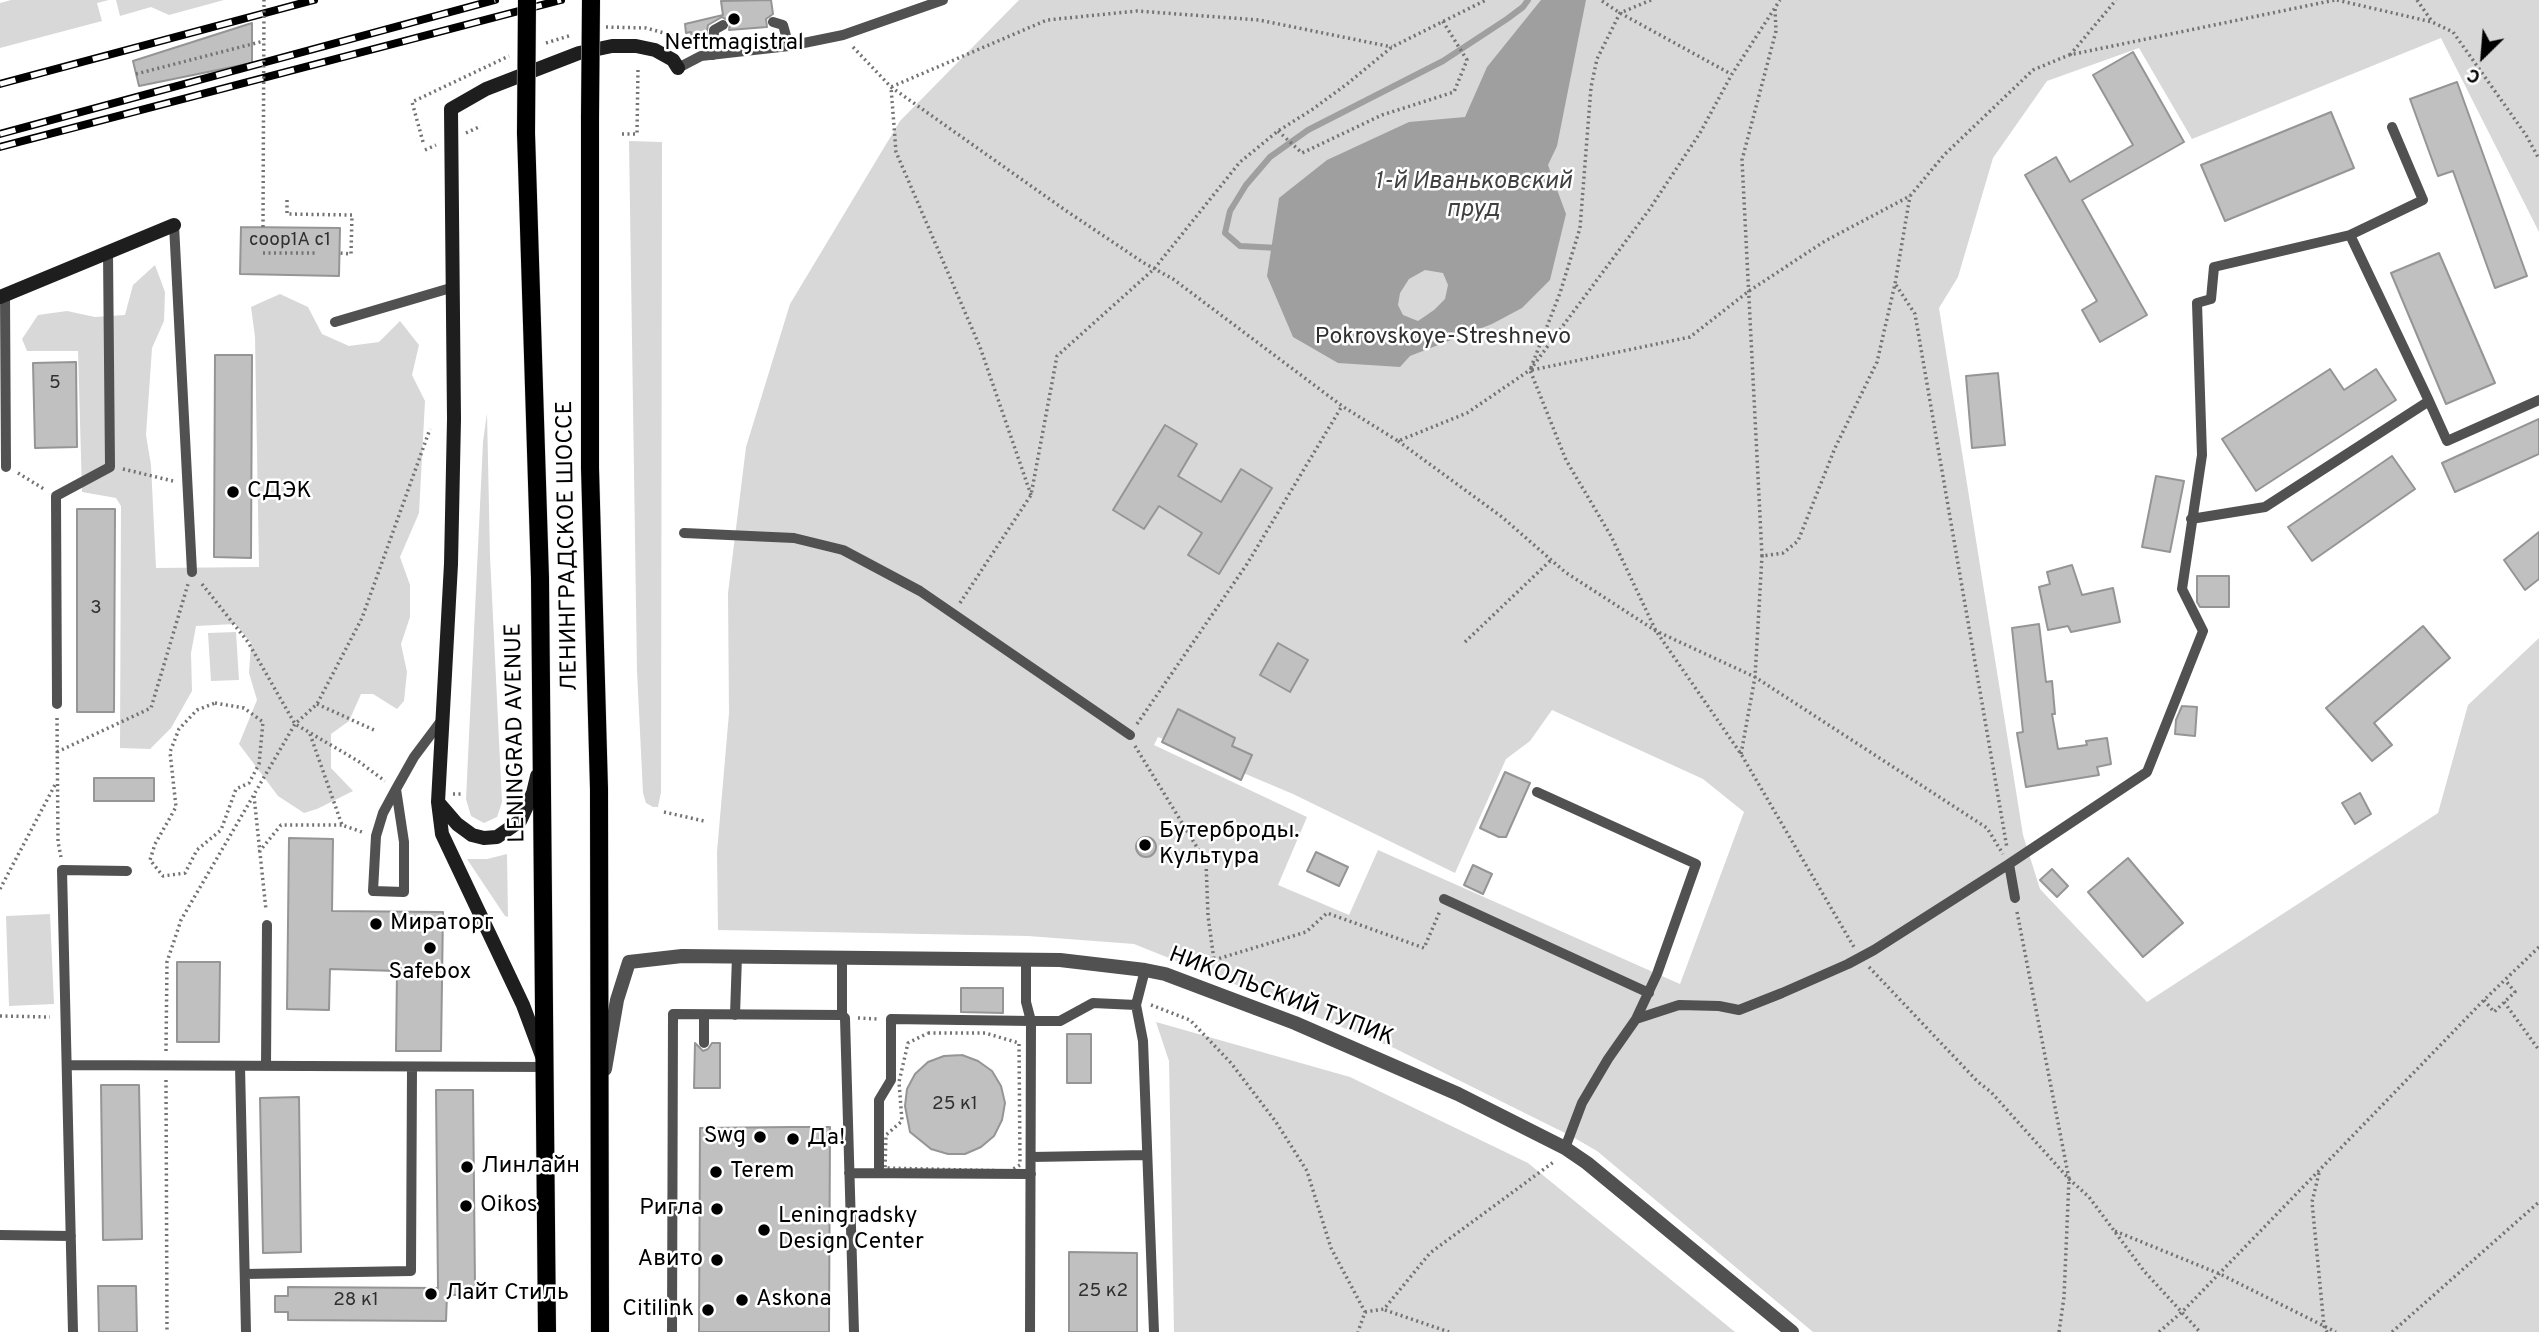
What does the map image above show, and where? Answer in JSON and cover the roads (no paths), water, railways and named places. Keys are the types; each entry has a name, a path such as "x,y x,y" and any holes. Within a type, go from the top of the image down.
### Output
{"main road":[{"name":"LENINGRAD AVENUE","path":"527,0 526,133 542,750 547,1332"},
{"name":"ЛЕНИНГРАДСКОЕ ШОССЕ","path":"591,0 590,468 599,789 601,1091"},
{"path":"600,1332 601,1091"}],"street":[{"path":"546,1067 523,1005 442,834 438,802 451,564 454,419 451,109 486,89 579,53 612,46 636,46 655,50 673,60 678,68"},
{"path":"3,296 174,225"},
{"path":"438,802 457,824 472,835 497,837 520,821 533,793 542,750"},
{"name":"НИКОЛЬСКИЙ ТУПИК","path":"601,1091 617,1000 629,962 663,956 1026,959 1060,960 1146,970 1295,1023 1458,1094 1565,1148 1587,1163 1792,1332"}],"lane":[{"path":"678,68 701,56 789,46 843,35 943,0"},
{"path":"773,22 783,25 789,46"},
{"path":"713,55 714,30 723,25"},
{"path":"1636,1019 1679,1005 1720,1006 1739,1010 1848,964 2009,864 2147,772 2203,631 2182,589 2202,455 2197,303 2211,299 2214,267 2350,235 2423,200 2392,127"},
{"path":"174,225 192,572"},
{"path":"2350,235 2447,441 2539,400"},
{"path":"57,704 56,496 110,467 108,253"},
{"path":"335,322 454,287"},
{"path":"3,296 6,467"},
{"path":"2191,519 2265,507 2429,401"},
{"path":"684,533 793,538 843,550 920,591 1130,735"},
{"path":"396,789 404,842 404,892 373,891 376,836 383,813 396,789 414,757 442,721"},
{"path":"1536,792 1696,864 1649,993 1636,1019 1582,1103 1565,1148"},
{"path":"2009,864 2015,898"},
{"path":"73,1332 62,870 127,871"},
{"path":"1444,899 1649,993"},
{"path":"266,1066 267,925"},
{"path":"736,1015 737,956"},
{"path":"842,957 854,1332"},
{"path":"1026,959 1026,1002 1031,1021 1030,1332"},
{"path":"1146,970 1136,1003 1143,1041 1154,1332"},
{"path":"879,1173 879,1100 891,1080 891,1019 1060,1021 1093,1003 1136,1003"},
{"path":"672,1332 673,1014 844,1017"},
{"path":"704,1016 704,1042"},
{"path":"67,1065 546,1067"},
{"path":"240,1066 246,1332"},
{"path":"245,1274 411,1271 412,1067"},
{"path":"1031,1157 1147,1155"},
{"path":"849,1173 1031,1174"},
{"path":"0,1235 71,1236"}],"water":[{"name":"1-й Иваньковский пруд","path":"1541,0 1586,0 1557,146 1548,165 1566,214 1550,280 1522,308 1492,324 1410,356 1400,367 1338,363 1293,337 1267,276 1279,198 1327,160 1409,122 1465,117 1487,67","holes":["1425,270 1443,273 1448,285 1445,299 1418,321 1403,315 1398,305 1400,293 1409,279"]}],"waterway":[{"path":"1278,248 1240,246 1225,233 1230,211 1246,185 1270,157 1308,130 1443,61 1507,19 1528,0"}],"railway":[{"path":"0,84 314,0"},
{"path":"0,134 495,0"},
{"path":"0,147 561,0"}],"place":[{"name":"Neftmagistral","path":"734,19"},
{"name":"СДЭК","path":"233,492"},
{"name":"Бутерброды. Культура","path":"1145,845"},
{"name":"Мираторг","path":"376,924"},
{"name":"Safebox","path":"430,948"},
{"name":"Swg","path":"760,1137"},
{"name":"Да!","path":"793,1139"},
{"name":"Линлайн","path":"467,1167"},
{"name":"Terem","path":"716,1172"},
{"name":"Oikos","path":"466,1206"},
{"name":"Ригла","path":"717,1209"},
{"name":"Leningradsky Design Center","path":"764,1230"},
{"name":"Авито","path":"717,1260"},
{"name":"Лайт Стиль","path":"431,1294"},
{"name":"Askona","path":"742,1300"},
{"name":"Citilink","path":"708,1310"}],"park label":[{"name":"Pokrovskoye-Streshnevo","path":"1443,338"}]}
